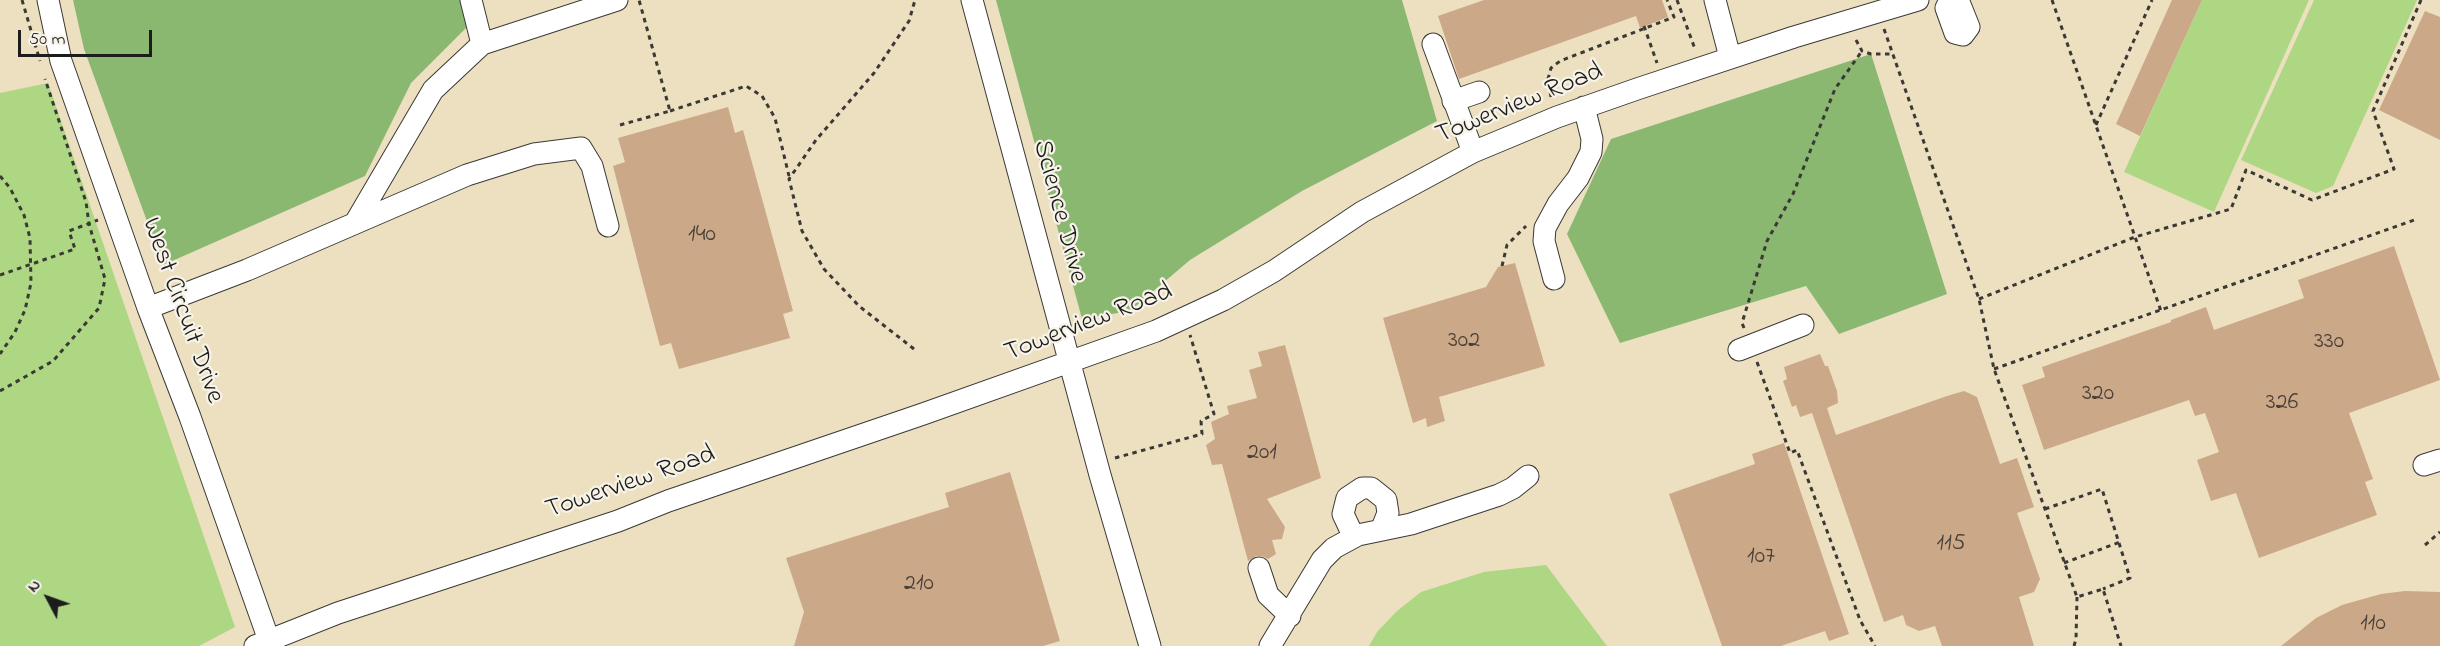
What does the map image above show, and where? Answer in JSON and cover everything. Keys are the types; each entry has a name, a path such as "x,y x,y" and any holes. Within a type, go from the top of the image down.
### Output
{"street":[{"name":"West Circuit Drive","path":"48,0 61,61 148,308 168,358 265,644"},
{"path":"471,0 482,44"},
{"path":"355,223 434,90 482,44 577,6 617,0"},
{"name":"Science Drive","path":"972,0 1070,363 1150,646"},
{"path":"1715,0 1730,57"},
{"name":"Towerview Road","path":"265,644 338,613 618,521 668,501 1070,363 1185,319 1274,271 1362,212 1473,152 1584,107 1730,57 1918,0"},
{"path":"1952,0 1946,8 1955,33 1964,37"},
{"path":"1434,44 1473,152"},
{"path":"1453,101 1479,92"},
{"path":"1554,279 1544,242 1545,228 1558,204 1578,178 1591,152 1592,139 1584,107"},
{"path":"148,308 247,270 467,175 534,154 580,147 592,166 608,226"},
{"path":"1744,348 1803,325"},
{"path":"1270,646 1322,560 1334,548 1358,535 1382,528 1411,524 1499,495 1528,476"},
{"path":"1358,535 1351,531 1343,514 1347,498 1362,488 1371,488 1386,500 1388,513 1382,528"},
{"path":"1259,568 1268,595 1290,616"}],"path":[{"path":"22,0 40,63"},
{"path":"639,0 670,111"},
{"path":"789,179 816,140 874,73 909,21 915,0"},
{"path":"1551,97 1548,79 1551,68 1560,61 1674,17 1667,0"},
{"path":"1677,0 1696,51"},
{"path":"2052,0 2161,310"},
{"path":"2095,126 2152,0"},
{"path":"1979,298 2135,237 2231,209 2246,170 2312,200 2394,170 2373,111 2421,0"},
{"path":"1878,12 1979,298 1994,369 2076,597 2074,646"},
{"path":"1644,26 1657,63"},
{"path":"1856,40 1862,51 1871,54 1893,54"},
{"path":"1862,51 1835,89 1792,194 1767,242 1742,323 1744,348 1790,453 1797,450 1860,620 1875,646"},
{"path":"0,392 52,361 99,308 105,279 89,224 86,202 43,73"},
{"path":"620,125 746,86 762,96 775,118 802,231 824,268 859,306 914,349"},
{"path":"0,176 10,188 24,215 30,238 32,265 32,283 25,309 15,332 0,354"},
{"path":"1994,369 2417,219"},
{"path":"0,275 75,249 69,231 89,224"},
{"path":"1114,458 1202,434 1201,421 1214,414 1185,319"},
{"path":"2045,510 2102,489 2130,578 2076,597"},
{"path":"2424,545 2440,532"},
{"path":"2064,563 2120,543"},
{"path":"2103,589 2121,646"}],"green space":[{"path":"73,0 460,0 467,27 411,83 365,176 163,265 84,49"},
{"path":"996,0 1402,0 1437,121 1302,191 1190,260 1130,311 1082,319"},
{"path":"2202,0 2309,0 2214,212 2124,172"},
{"path":"2314,0 2417,0 2333,186 2316,193 2241,160"},
{"path":"1871,54 1947,294 1839,334 1806,286 1620,343 1567,234 1611,139"},
{"path":"48,83 235,627 199,646 0,646 0,93"},
{"path":"1546,565 1607,646 1369,646 1377,632 1397,611 1421,592 1484,572"}],"building":[{"path":"1484,0 1662,0 1668,17 1640,28 1636,16 1459,79 1438,16"},
{"path":"2172,0 2202,0 2140,136 2116,124"},
{"path":"2425,11 2440,17 2440,140 2379,110"},
{"path":"728,107 735,133 743,130 793,311 783,314 790,338 679,369 671,343 660,346 642,279 613,166 625,162 618,138"},
{"path":"2394,246 2440,380 2349,413 2373,479 2365,482 2377,515 2259,558 2236,493 2211,501 2197,460 2219,452 2205,413 2195,416 2189,400 2044,450 2022,385 2045,377 2042,367 2171,322 2171,320 2206,307 2214,330 2304,298 2298,280"},
{"path":"1515,263 1545,366 1439,397 1445,421 1427,427 1426,418 1413,423 1383,318 1486,287 1498,267"},
{"path":"1285,345 1321,478 1267,499 1285,527 1282,539 1272,540 1276,554 1268,559 1256,556 1248,561 1222,464 1212,465 1206,445 1215,439 1211,422 1229,414 1227,406 1257,398 1249,370 1262,366 1258,352"},
{"path":"1820,354 1825,366 1828,366 1837,391 1838,403 1827,408 1836,435 1964,391 1977,397 2000,464 2017,458 2034,507 2017,513 2040,579 2034,592 2019,597 2034,646 1942,646 1935,626 1919,631 1906,625 1903,615 1884,622 1812,413 1800,417 1796,405 1792,407 1783,381 1787,379 1784,367"},
{"path":"1784,443 1849,634 1829,641 1825,631 1781,646 1722,646 1669,494 1755,464 1752,454"},
{"path":"1010,472 1060,641 1043,646 794,646 804,612 786,558 949,507 945,493"},
{"path":"2405,591 2440,592 2440,646 2281,646 2316,618 2342,605 2381,594"}]}
